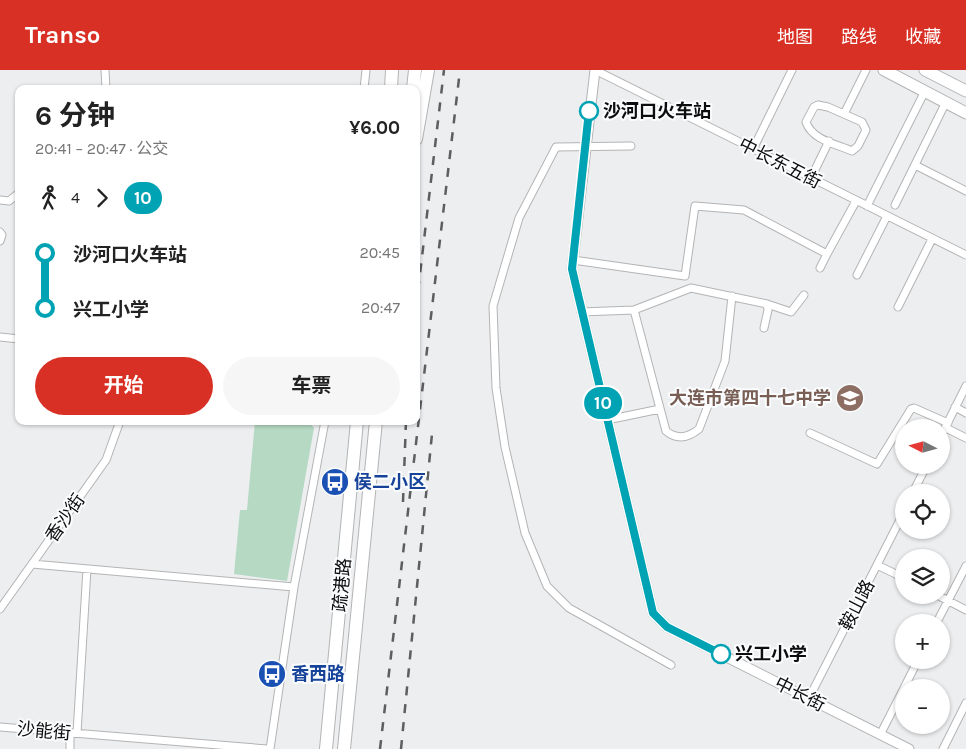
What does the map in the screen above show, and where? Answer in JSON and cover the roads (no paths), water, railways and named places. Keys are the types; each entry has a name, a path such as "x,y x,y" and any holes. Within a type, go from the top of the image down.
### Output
{"highway":[{"path":"390,85 392,70"},
{"path":"413,85 415,70"},
{"path":"420,116 428,70"},
{"name":"疏港路","path":"326,749 357,425"},
{"path":"344,749 376,425"}],"main road":[{"path":"884,70 966,113"},
{"path":"925,70 966,91"}],"street":[{"path":"105,70 106,85"},
{"path":"364,85 366,70"},
{"name":"中长街","path":"595,70 572,269 653,613 667,627 909,749"},
{"name":"中长东五街","path":"595,70 966,256"},
{"path":"753,149 792,70"},
{"path":"844,114 866,70"},
{"path":"867,206 925,91"},
{"path":"895,205 946,102"},
{"path":"818,105 828,106 844,114 862,122 866,130 858,146 852,151 808,130 806,122 814,108 818,105"},
{"path":"811,178 829,141"},
{"path":"631,146 585,145 556,147 519,218 494,306 496,388 505,447 525,533 547,586 569,608 671,665"},
{"path":"915,165 966,191"},
{"path":"0,200 9,201 15,196"},
{"path":"820,268 856,201"},
{"path":"573,260 685,276 695,206 744,210 827,254"},
{"path":"857,276 887,216"},
{"path":"0,232 2,235 0,241"},
{"path":"898,307 932,239"},
{"path":"581,312 634,310 691,288 767,304 791,312 804,295"},
{"path":"634,310 666,431 672,436 684,437 699,429 725,361 732,296"},
{"path":"764,328 768,310 767,304"},
{"path":"0,336 15,338"},
{"path":"950,420 966,386"},
{"path":"905,419 911,408 914,408 934,419"},
{"path":"956,408 966,413"},
{"path":"607,420 660,409"},
{"name":"香沙街","path":"0,609 106,460 119,425"},
{"path":"268,749 294,587 324,425"},
{"path":"950,428 966,438"},
{"path":"810,433 878,464 895,435"},
{"name":"鞍山路","path":"810,698 895,529"},
{"path":"32,564 294,587"},
{"path":"877,564 895,573"},
{"path":"950,596 966,566"},
{"path":"70,749 87,569"},
{"path":"950,601 966,610"},
{"path":"943,749 966,703"},
{"path":"880,735 895,706"},
{"name":"沙能街","path":"0,727 268,749"}],"railway":[{"path":"420,274 444,70"},
{"path":"420,410 460,70"},
{"path":"403,502 406,425"},
{"path":"380,749 418,425"},
{"path":"401,749 432,434"}],"place":[{"name":"沙河口火车站","path":"589,111"},
{"name":"大连市第四十七中学","path":"850,398"},
{"name":"侯二小区","path":"335,482"},
{"name":"兴工小学","path":"721,654"},
{"name":"香西路","path":"272,674"}]}
